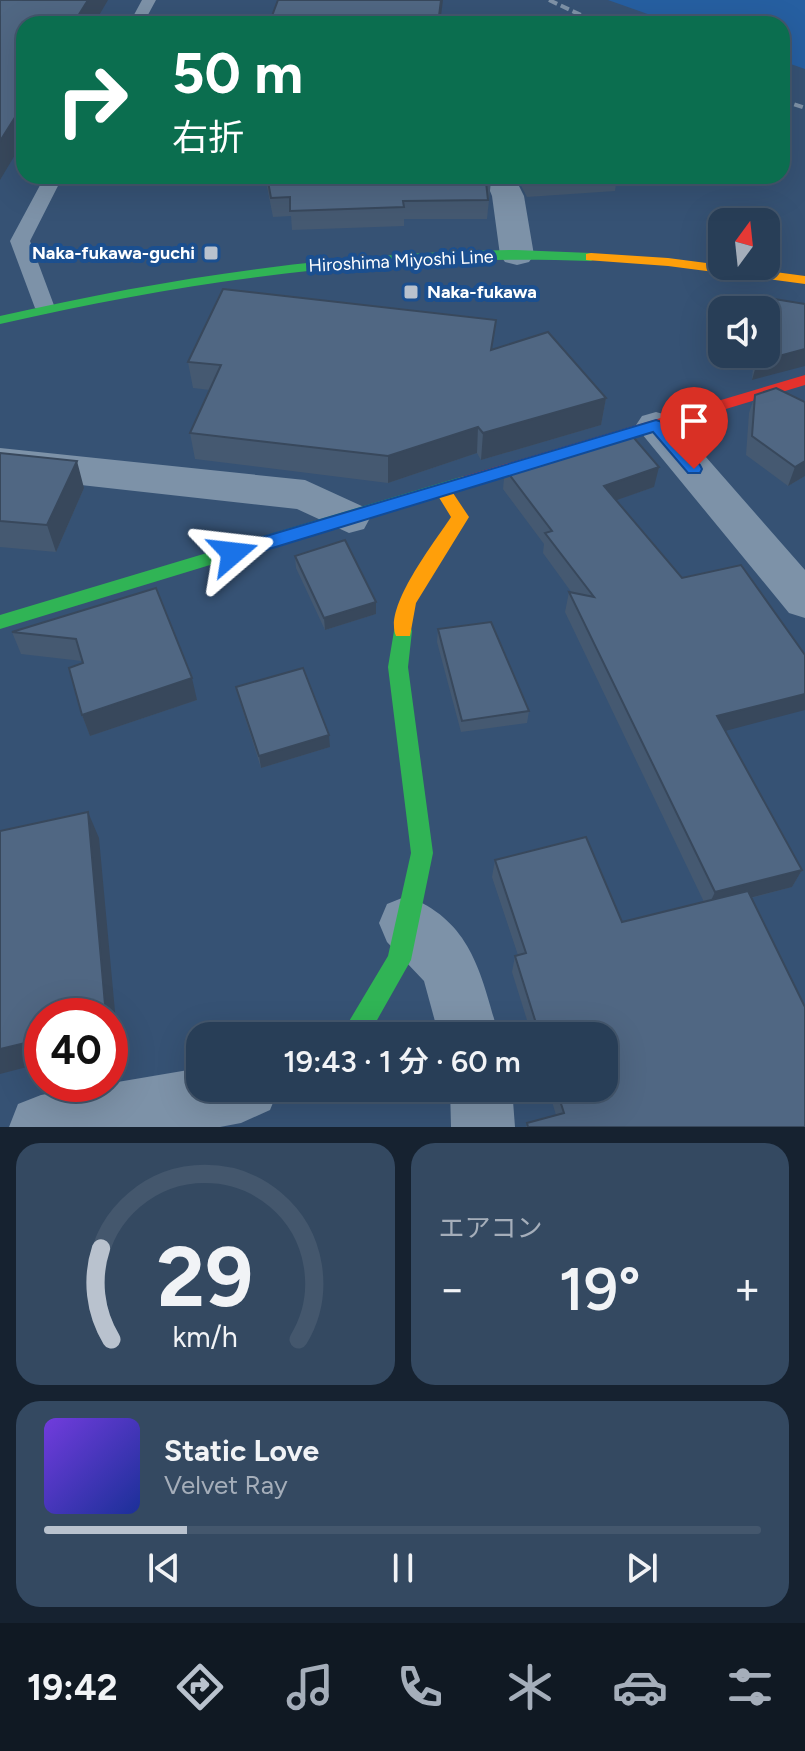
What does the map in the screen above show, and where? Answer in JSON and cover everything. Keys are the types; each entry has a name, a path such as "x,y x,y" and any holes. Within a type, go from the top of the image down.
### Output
{"street":[{"path":"503,184 508,196 517,255"},
{"name":"Hiroshima Miyoshi Line","path":"0,320 202,276 389,259 517,255 649,260 805,280"},
{"path":"0,622 656,425 795,392"},
{"path":"656,425 805,601"},
{"path":"0,462 305,495 349,518"},
{"path":"363,1022 399,960 422,853 398,667 407,602 460,517 443,491"},
{"path":"407,923 449,965 465,1022"},
{"path":"41,1127 186,1102"},
{"path":"482,1102 483,1127"}],"lane":[{"path":"45,308 20,241 50,184"}],"shaded area":[{"path":"608,0 805,0 805,69 790,64 790,16 653,16"}],"building":[{"path":"0,0 88,0 78,16 16,16 16,116 0,141"},
{"path":"278,0 441,0 439,16 272,16"},
{"path":"268,184 486,184 488,200 403,201 404,207 290,211 290,197 271,198"},
{"path":"223,289 496,320 491,350 548,332 606,398 483,433 478,427 388,456 190,433 221,365 188,362"},
{"path":"780,300 805,304 805,349 780,356"},
{"path":"776,388 805,402 805,461 795,467 752,436 755,395"},
{"path":"628,431 659,467 604,486 682,578 741,565 805,655 805,694 717,716 802,870 715,892 569,592 594,597 545,533 552,531 505,469"},
{"path":"0,453 77,461 47,525 0,521"},
{"path":"345,540 376,602 324,618 295,556"},
{"path":"156,588 192,678 82,715 69,668 83,663 76,639 12,632"},
{"path":"491,622 529,711 462,721 438,629"},
{"path":"303,668 329,735 259,756 236,687"},
{"path":"88,812 104,998 24,998 24,1043 0,1049 0,831"},
{"path":"586,837 622,922 748,891 805,1007 805,1127 528,1127 527,1123 564,1113 560,1102 618,1102 618,1022 536,1022 515,956 526,953 495,860"}],"railway":[{"path":"549,0 583,16"},
{"path":"790,103 805,108"}],"traffic: fast":[{"path":"0,320 146,289 294,266 442,255 591,257"},
{"path":"0,622 464,482"},
{"path":"363,1022 399,960 422,853 398,667 403,631"}],"traffic: slow":[{"path":"591,257 668,262 805,280"},
{"path":"403,631 407,602 460,517 443,491"}],"traffic: jam":[{"path":"464,482 805,380"}],"place":[{"name":"Naka-fukawa-guchi","path":"211,253"},
{"name":"Naka-fukawa","path":"411,292"}],"route":[{"path":"233,553 656,425 694,469"}]}
